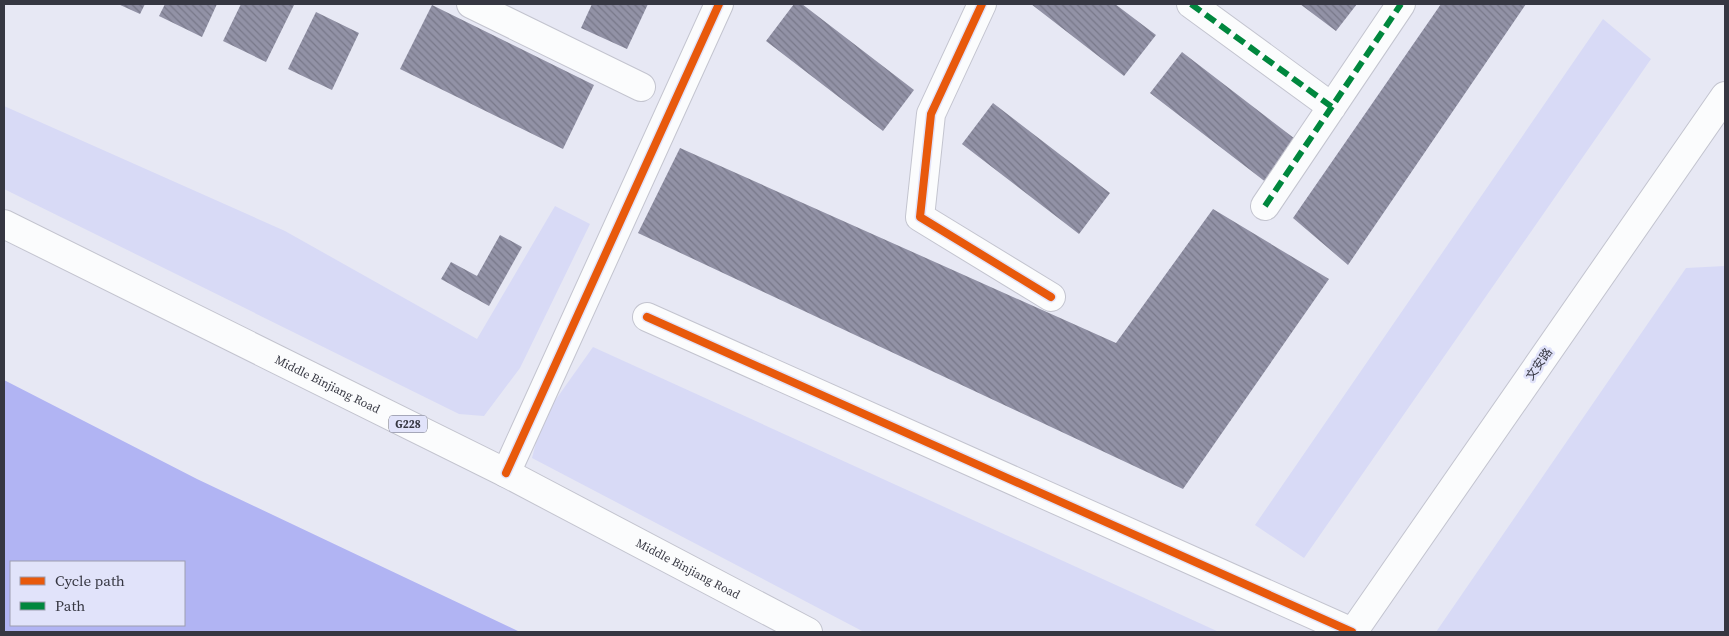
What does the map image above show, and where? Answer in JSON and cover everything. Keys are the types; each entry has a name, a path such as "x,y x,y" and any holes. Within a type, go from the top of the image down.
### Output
{"main road":[{"path":"471,4 641,87"},
{"path":"506,472 719,4"},
{"path":"982,4 930,114 920,217 1052,297"},
{"path":"1191,4 1332,107"},
{"path":"1264,206 1402,4"},
{"name":"文安路","path":"1352,632 1725,96"},
{"name":"Middle Binjiang Road","path":"4,224 506,472 808,632"},
{"path":"647,317 1352,632"}],"shaded area":[{"path":"1603,19 1651,59 1304,558 1255,525"},
{"path":"4,106 285,231 477,339 555,206 590,224 520,368 484,416 459,414 4,189"},
{"path":"1725,266 1725,632 1436,632 1686,268"},
{"path":"593,347 1219,632 864,632 532,458 542,419"}],"water":[{"path":"4,380 197,479 520,632 4,632"}],"building":[{"path":"118,4 145,4 140,14"},
{"path":"165,4 217,4 202,37 159,16"},
{"path":"241,4 294,5 266,62 223,41"},
{"path":"592,4 648,4 627,49 581,28"},
{"path":"794,4 802,4 914,90 883,131 766,41"},
{"path":"1031,4 1115,4 1156,35 1124,76"},
{"path":"1300,4 1357,4 1336,31"},
{"path":"1441,4 1526,4 1348,265 1293,218"},
{"path":"432,5 594,85 563,149 400,69"},
{"path":"316,12 359,33 332,90 288,69"},
{"path":"1182,52 1299,142 1267,183 1150,93"},
{"path":"993,103 1110,193 1079,234 962,144"},
{"path":"680,148 1116,343 1213,209 1329,279 1183,489 638,233"},
{"path":"500,235 522,247 489,306 441,279 451,262 477,276"}],"marked path":[{"path":"1191,4 1332,107"},
{"path":"1265,206 1401,4"}],"cycle path":[{"path":"506,473 719,4"},
{"path":"982,4 931,114 920,217 1051,297"},
{"path":"647,317 1352,632"}]}
